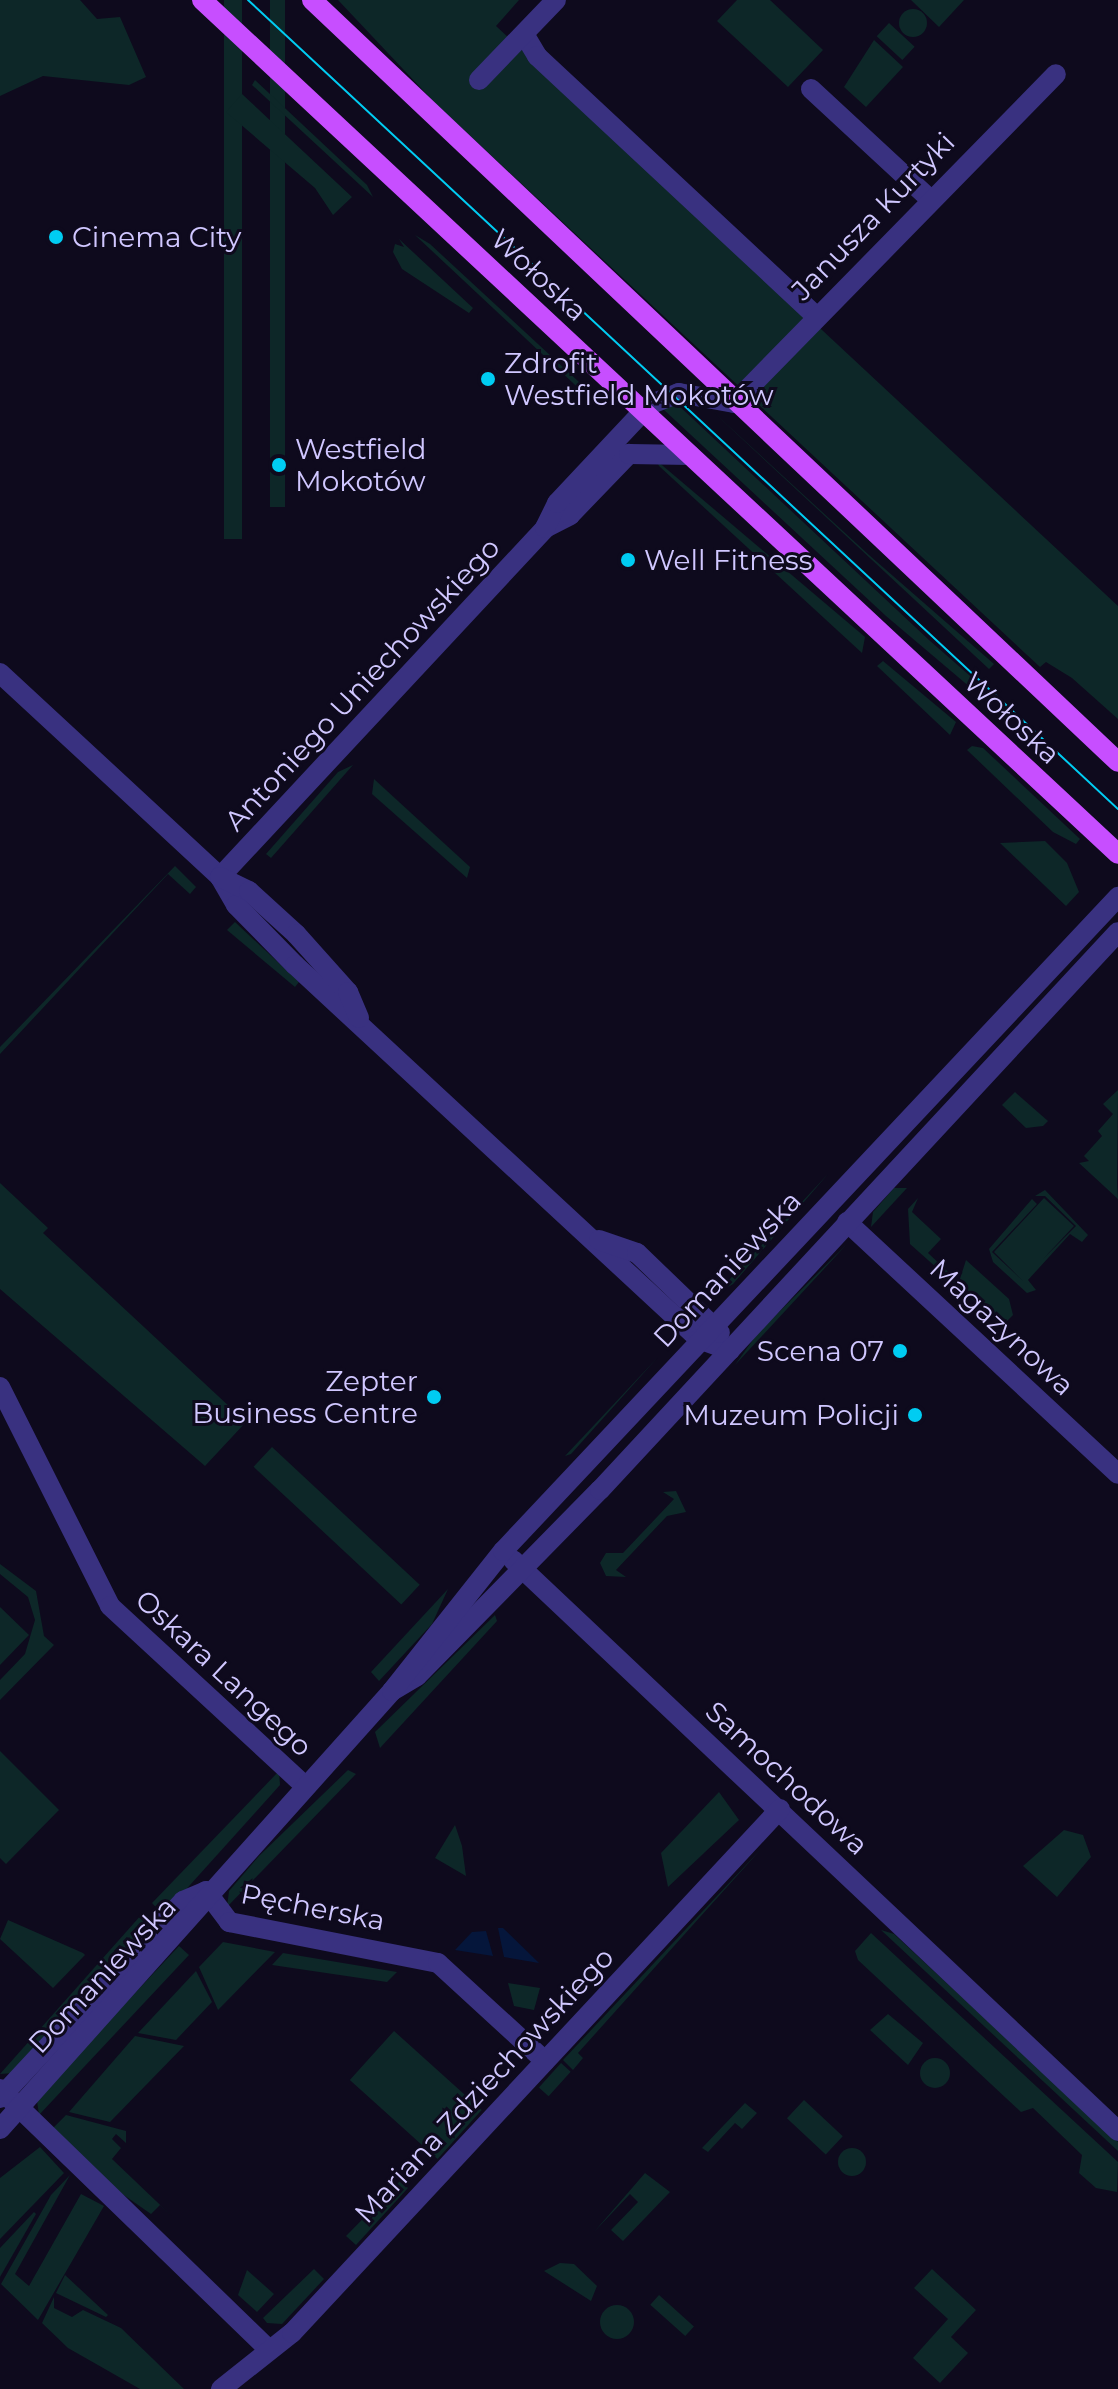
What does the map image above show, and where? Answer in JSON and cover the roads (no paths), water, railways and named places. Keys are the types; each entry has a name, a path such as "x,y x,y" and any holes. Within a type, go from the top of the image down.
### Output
{"main road":[{"name":"Wołoska","path":"202,0 1118,854"},
{"name":"Wołoska","path":"312,0 734,403 1118,762"}],"street":[{"path":"479,80 556,0"},
{"path":"524,34 537,56 816,316"},
{"name":"Janusza Kurtyki","path":"734,403 1056,74"},
{"path":"811,89 850,137 931,200"},
{"name":"Antoniego Uniechowskiego","path":"220,877 545,528 557,503 643,411 679,393 734,403"},
{"name":"Antoniego Uniechowskiego","path":"545,528 570,515 629,454 690,455"},
{"path":"0,673 220,877 236,905 295,965 359,1018 699,1339 730,1350"},
{"name":"Domaniewska","path":"0,2129 6,2097 183,1901 206,1891 392,1691 503,1551 699,1339 1118,897"},
{"name":"Domaniewska","path":"392,1691 417,1676 522,1569 1118,932"},
{"name":"Magazynowa","path":"847,1222 1118,1474"},
{"path":"596,1240 637,1253 715,1323 730,1350"},
{"name":"Oskara Langego","path":"0,1387 89,1575 114,1611 304,1785"},
{"name":"Samochodowa","path":"503,1551 1034,2045 1118,2116"},
{"name":"Mariana Zdziechowskiego","path":"221,2389 267,2348 292,2333 780,1809"},
{"name":"Pęcherska","path":"206,1891 229,1922 424,1958 442,1965 545,2061"},
{"name":"Samochodowa","path":"1034,2045 1118,2131"},
{"path":"6,2097 267,2348"}],"water":[{"path":"498,1928 503,1928 539,1963 504,1957"},
{"path":"486,1931 493,1956 455,1950 472,1932"}],"tram line":[{"path":"248,0 1118,809"}],"place":[{"name":"Cinema City","path":"56,237"},
{"name":"Zdrofit Westfield Mokotów","path":"488,379"},
{"name":"Westfield Mokotów","path":"279,465"},
{"name":"Well Fitness","path":"628,560"},
{"name":"Scena 07","path":"900,1351"},
{"name":"Zepter Business Centre","path":"434,1397"},
{"name":"Muzeum Policji","path":"915,1415"}]}
